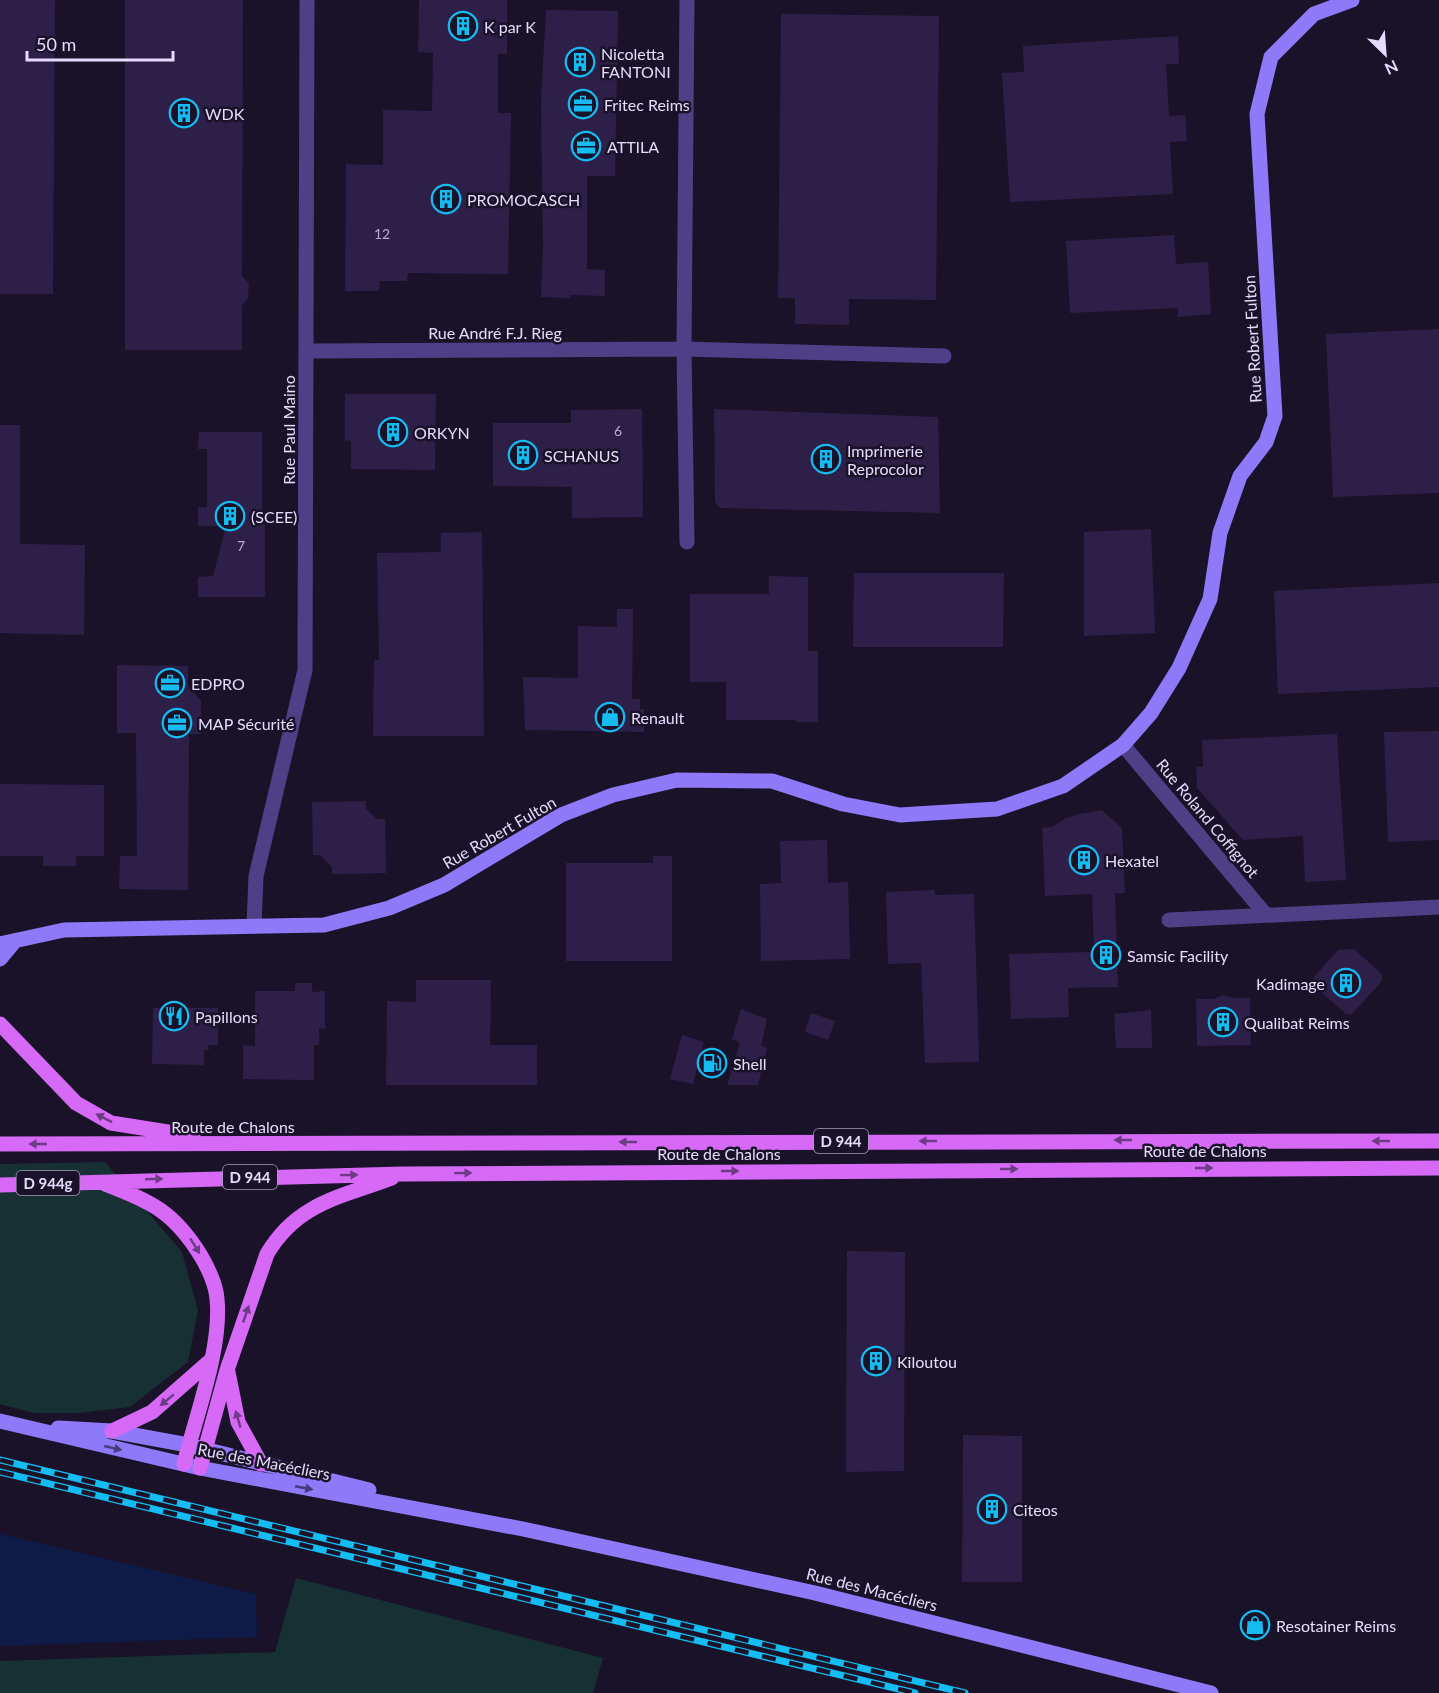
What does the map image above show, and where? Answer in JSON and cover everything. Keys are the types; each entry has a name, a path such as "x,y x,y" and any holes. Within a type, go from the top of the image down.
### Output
{"main road":[{"path":"0,1024 76,1103 111,1123 243,1144"},
{"name":"Route de Chalons","path":"0,1144 1439,1141"},
{"name":"Route de Chalons","path":"0,1185 404,1174 1439,1168"},
{"path":"200,1468 227,1370 267,1254 276,1239 290,1223 313,1207 404,1174"},
{"path":"96,1181 139,1197 164,1211 178,1223 206,1265 217,1297 216,1329 210,1361 184,1464"},
{"path":"112,1431 152,1412 210,1361"},
{"path":"227,1370 238,1422 261,1464"}],"street":[{"name":"Rue Paul Maino","path":"254,926 256,876 305,670 307,0"},
{"path":"687,0 684,349 687,542"},
{"name":"Rue Robert Fulton","path":"8,943 64,930 324,925 389,908 444,885 561,815 613,795 677,780 772,781 843,804 900,814 997,809 1063,786 1123,745 1151,713 1179,668 1209,599 1220,533 1240,476 1266,442 1275,416 1257,114 1271,57 1314,14 1352,0"},
{"name":"Rue André F.J. Rieg","path":"307,351 684,349 944,356"},
{"name":"Rue Roland Coffignot","path":"1123,745 1266,915"},
{"path":"1168,920 1439,907"},
{"path":"0,959 8,943"},
{"name":"Rue des Macécliers","path":"7,1423 112,1431 188,1445 523,1529 815,1593 1211,1693"},
{"name":"Rue des Macécliers","path":"7,1423 200,1468 523,1529"}],"green space":[{"path":"105,1162 182,1252 198,1310 188,1362 130,1407 79,1413 34,1413 0,1404 0,1164"},
{"path":"296,1578 603,1658 593,1693 0,1693 0,1661 275,1652"}],"water":[{"path":"0,1534 256,1594 257,1637 0,1646"}],"building":[{"path":"0,0 55,0 53,294 0,294"},
{"name":"WDK","path":"125,0 243,0 242,276 249,283 248,298 242,305 242,350 125,350"},
{"name":"PROMOCASCH","path":"419,0 507,0 507,54 498,54 498,113 511,113 508,274 408,273 407,281 380,281 379,291 345,291 346,164 383,165 383,110 432,111 433,53 418,52"},
{"path":"546,10 618,11 615,176 587,176 587,269 605,270 605,296 541,297 543,248 541,102"},
{"path":"781,14 939,16 936,300 849,299 849,325 795,324 795,298 778,298"},
{"path":"1178,36 1179,64 1166,64 1169,116 1185,115 1187,141 1170,142 1173,194 1010,202 1002,73 1024,72 1023,46"},
{"path":"1174,235 1176,264 1208,262 1211,314 1178,317 1178,308 1070,313 1066,241"},
{"path":"1439,329 1439,493 1333,497 1326,334"},
{"name":"ORKYN","path":"345,394 436,394 435,470 351,469 351,440 345,441"},
{"path":"642,409 643,517 572,518 572,487 493,486 493,423 571,423 571,410"},
{"name":"Imprimerie Reprocolor","path":"714,409 938,417 940,513 720,508 715,502"},
{"path":"0,425 20,425 20,544 85,545 84,635 0,633"},
{"name":"(SCEE)","path":"199,432 262,432 265,597 198,597 198,577 213,576 226,526 198,526 198,507 207,507 207,449 198,449"},
{"path":"1151,529 1155,633 1084,636 1084,532"},
{"path":"482,532 484,736 373,736 374,660 379,660 377,553 441,552 441,533"},
{"path":"854,573 1004,573 1003,647 853,647"},
{"path":"769,576 808,577 808,651 818,651 818,722 726,720 726,682 690,682 690,594 769,594"},
{"path":"1439,583 1439,687 1278,694 1274,591"},
{"path":"617,609 633,609 632,699 640,699 640,709 644,709 644,732 525,730 523,677 578,678 578,626 617,627"},
{"path":"117,665 188,666 188,686 201,701 201,734 189,734 188,890 119,889 120,856 137,856 136,733 117,733"},
{"path":"1439,731 1439,840 1388,842 1384,732"},
{"path":"1337,734 1346,880 1305,882 1303,836 1243,840 1197,788 1196,767 1203,767 1202,740"},
{"path":"0,784 104,785 104,856 76,856 76,866 43,866 43,856 0,856"},
{"path":"366,801 366,809 377,819 385,819 386,873 332,874 332,867 320,855 313,855 312,802"},
{"path":"1102,810 1122,828 1125,893 1115,893 1118,987 1068,988 1069,1017 1011,1019 1009,954 1094,952 1092,894 1045,896 1042,828 1052,827 1066,818 1079,814"},
{"path":"827,840 828,883 848,882 850,959 761,961 760,884 781,883 780,841"},
{"path":"653,856 672,856 672,961 566,961 566,863 653,863"},
{"path":"935,890 935,895 974,894 979,1062 925,1063 921,963 888,964 886,892"},
{"name":"Kadimage","path":"1354,949 1382,974 1382,981 1352,1014 1346,1014 1313,985 1313,978 1338,950"},
{"path":"416,980 491,980 490,1045 537,1045 537,1085 386,1085 387,1001 416,1002"},
{"path":"295,983 312,983 312,992 325,991 325,1029 319,1028 319,1045 314,1045 314,1080 243,1079 243,1045 255,1046 255,991 295,991"},
{"name":"Qualibat Reims","path":"1223,995 1250,998 1251,1045 1197,1046 1196,999 1214,999"},
{"path":"153,1008 218,1008 218,1045 208,1045 209,1050 204,1050 204,1065 152,1064"},
{"path":"741,1009 767,1019 761,1046 767,1048 758,1085 727,1085 740,1043 732,1039"},
{"name":"Samsic Facility","path":"1151,1010 1152,1048 1116,1048 1114,1014"},
{"path":"811,1013 835,1021 828,1040 805,1032"},
{"path":"682,1035 704,1042 693,1084 670,1079"},
{"name":"Kiloutou","path":"847,1251 905,1252 904,1471 846,1472"},
{"name":"Citeos","path":"963,1435 1022,1436 1022,1582 962,1582"}],"railway":[{"path":"0,1460 965,1693"},
{"path":"0,1472 915,1693"}],"place":[{"name":"K par K","path":"463,26"},
{"name":"Nicoletta FANTONI","path":"580,62"},
{"name":"Fritec Reims","path":"583,104"},
{"name":"WDK","path":"184,113"},
{"name":"ATTILA","path":"586,146"},
{"name":"PROMOCASCH","path":"446,199"},
{"name":"ORKYN","path":"393,432"},
{"name":"SCHANUS","path":"523,455"},
{"name":"Imprimerie Reprocolor","path":"826,459"},
{"name":"(SCEE)","path":"230,516"},
{"name":"EDPRO","path":"170,683"},
{"name":"Renault","path":"610,717"},
{"name":"MAP Sécurité","path":"177,723"},
{"name":"Hexatel","path":"1084,860"},
{"name":"Samsic Facility","path":"1106,955"},
{"name":"Kadimage","path":"1346,983"},
{"name":"Papillons","path":"174,1016"},
{"name":"Qualibat Reims","path":"1223,1022"},
{"name":"Shell","path":"712,1063"},
{"name":"Kiloutou","path":"876,1361"},
{"name":"Citeos","path":"992,1509"},
{"name":"Resotainer Reims","path":"1255,1625"}]}
